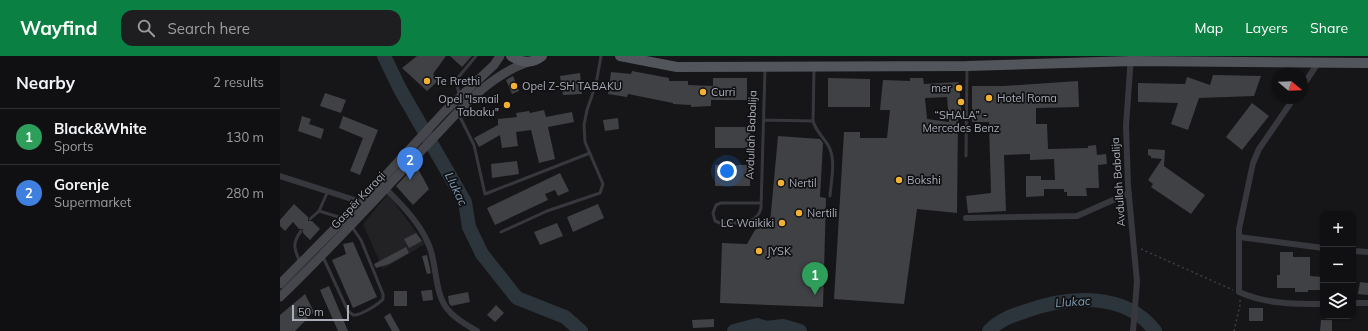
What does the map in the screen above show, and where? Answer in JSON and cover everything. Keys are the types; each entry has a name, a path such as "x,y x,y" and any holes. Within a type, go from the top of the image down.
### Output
{"main road":[{"name":"Gaspër Karaqi","path":"280,297 322,256 361,202 413,144 460,96 494,65 500,56"},
{"path":"511,56 517,60 528,62 542,57"},
{"path":"620,56 677,67 967,66 1131,60 1368,63"},
{"name":"Gaspër Karaqi","path":"280,284 300,263 385,188 455,116 503,72 528,62"}],"street":[{"name":"Avdullah Babalija","path":"1131,60 1126,126 1129,193 1138,282 1133,331"},
{"path":"1308,78 1318,63"},
{"path":"1290,104 1259,149 1253,163 1239,237 1238,292 1252,298 1270,302 1320,304"},
{"path":"280,176 361,202"},
{"path":"385,188 421,229 429,244 436,267 440,294 445,306 450,313 468,329 478,331"},
{"path":"966,218 1077,216 1129,193"},
{"path":"1239,237 1320,248"},
{"path":"1356,251 1368,252"},
{"path":"1356,303 1368,303"}],"lane":[{"path":"460,96 456,80 476,56"},
{"path":"501,232 547,211 600,194 603,189 603,184 585,142 584,125 587,110 596,84 601,56"},
{"path":"966,156 967,66"},
{"name":"Avdullah Babalija","path":"760,203 721,204 716,206 714,217 715,221 720,223 749,222 758,215 760,203 764,120 765,67"},
{"path":"814,67 813,121 815,128 830,149 832,158 830,196"},
{"path":"455,116 476,151 485,194 590,154"},
{"path":"764,120 813,121"},
{"path":"310,219 319,211 328,191"},
{"path":"319,211 348,222 361,240 383,294 383,299 378,304 353,315 348,311 322,256"},
{"path":"300,263 294,246 296,238 301,231"}],"path":[{"path":"1135,248 1238,292 1240,305 1234,331"}],"shaded area":[{"path":"388,194 425,244 383,269 363,224"}],"building":[{"path":"417,56 446,56 433,74 439,80 427,91 402,68"},
{"path":"450,56 472,56 462,67"},
{"path":"632,71 669,78 669,81 688,81 688,85 713,86 713,78 747,78 747,100 711,100 711,106 691,107 691,105 673,104 628,94 627,97 608,94 611,72 631,74"},
{"path":"580,73 582,94 563,95 560,76"},
{"path":"1213,75 1261,76 1254,96 1199,98 1188,130 1171,124 1178,103 1138,102 1138,83 1185,84 1187,77 1210,85"},
{"path":"513,76 519,91 512,94 506,80"},
{"path":"828,78 870,79 870,107 828,107"},
{"name":"Bokshi","path":"910,78 923,78 924,84 959,82 962,119 958,119 957,213 917,209 904,304 834,299 844,132 860,132 860,138 887,138 890,110 880,110 883,80 910,81","holes":["947,97 949,122 927,119 925,98"]},
{"path":"1078,81 1079,107 1036,108 1036,124 1047,124 1048,149 1088,148 1088,146 1096,145 1097,155 1106,154 1107,164 1098,165 1099,188 1086,188 1087,196 1067,196 1067,192 1064,192 1064,189 1044,189 1044,196 1026,197 1026,176 1041,176 1041,180 1055,180 1054,159 1030,160 1030,154 1004,155 1006,211 968,213 966,196 991,193 989,122 972,122 972,86 1004,86"},
{"path":"325,93 346,100 341,113 320,106"},
{"path":"1252,103 1269,116 1242,150 1226,137"},
{"path":"544,110 546,117 572,112 574,122 548,127 555,159 539,163 531,130 516,132 518,146 502,148 500,135 479,147 474,138 498,125 498,119 517,117 516,113 529,111 530,113"},
{"path":"302,116 311,119 309,124 324,129 321,139 298,131"},
{"path":"343,116 378,130 360,175 350,171 363,138 339,128"},
{"path":"618,118 619,129 605,131 603,120"},
{"path":"715,127 750,127 750,148 715,148"},
{"name":"Nertili","path":"778,136 820,139 823,143 820,197 826,198 823,307 720,303 722,243 747,244 755,230 770,223"},
{"path":"1148,149 1165,150 1164,166 1205,195 1191,214 1151,187 1153,184 1148,180 1162,159 1151,158 1151,156 1148,155"},
{"path":"517,161 519,174 492,178 491,164"},
{"path":"416,165 429,189 413,205 396,186"},
{"path":"715,165 750,165 750,186 715,186"},
{"path":"560,173 569,191 558,196 555,190 545,194 548,200 495,225 487,208"},
{"path":"294,204 308,217 308,221 312,221 320,229 310,240 303,233 303,229 299,229 293,222 285,231 280,226 280,220"},
{"path":"598,204 604,218 573,232 567,217"},
{"path":"557,223 563,236 540,245 534,232"},
{"path":"416,233 422,241 409,248 404,239"},
{"path":"353,242 377,297 353,308 332,260 346,254 343,244"},
{"path":"406,247 409,253 389,264 376,268 374,264"},
{"path":"1280,252 1293,252 1293,257 1310,257 1310,276 1320,277 1320,290 1295,292 1295,288 1277,288 1277,275 1280,275"},
{"path":"427,255 431,273 427,274 422,256"},
{"path":"1360,282 1368,283 1368,295 1358,294"},
{"path":"329,286 348,331 338,331 320,290"},
{"path":"432,290 433,300 423,301 421,291"},
{"path":"394,291 407,291 407,306 394,306"},
{"path":"468,292 470,302 451,306 448,296"},
{"path":"305,294 314,312 295,331 280,331 280,315"},
{"path":"496,305 504,313 495,322 487,315"},
{"path":"1249,308 1263,308 1263,321 1249,321"},
{"path":"390,313 400,331 392,331 384,317"},
{"path":"714,319 714,327 693,328 692,320"},
{"path":"1321,320 1332,320 1332,331 1320,331"}],"waterway":[{"name":"Llukac","path":"384,56 400,89 465,202 469,227 482,254 517,298 565,317 581,331"},
{"name":"Llukac","path":"989,331 1001,321 1021,313 1059,302 1077,300 1095,300 1112,303 1128,309 1143,318 1155,331"},
{"name":"Llukac","path":"734,331 757,325 766,328 783,326 800,331"}],"place":[{"name":"Te Rrethi","path":"427,81"},
{"name":"Opel Z-SH TABAKU","path":"514,86"},
{"name":"mer","path":"959,88"},
{"name":"Curri","path":"703,92"},
{"name":"Hotel Roma","path":"989,98"},
{"name":"“SHALA” - Mercedes Benz","path":"961,102"},
{"name":"Opel \"Ismail Tabaku\"","path":"507,105"},
{"name":"Gorenje","path":"410,180"},
{"name":"Bokshi","path":"899,180"},
{"name":"Nertil","path":"781,183"},
{"name":"Nertili","path":"799,213"},
{"name":"LC Waikiki","path":"782,223"},
{"name":"JYSK","path":"759,251"},
{"name":"Black&White","path":"815,295"}]}
